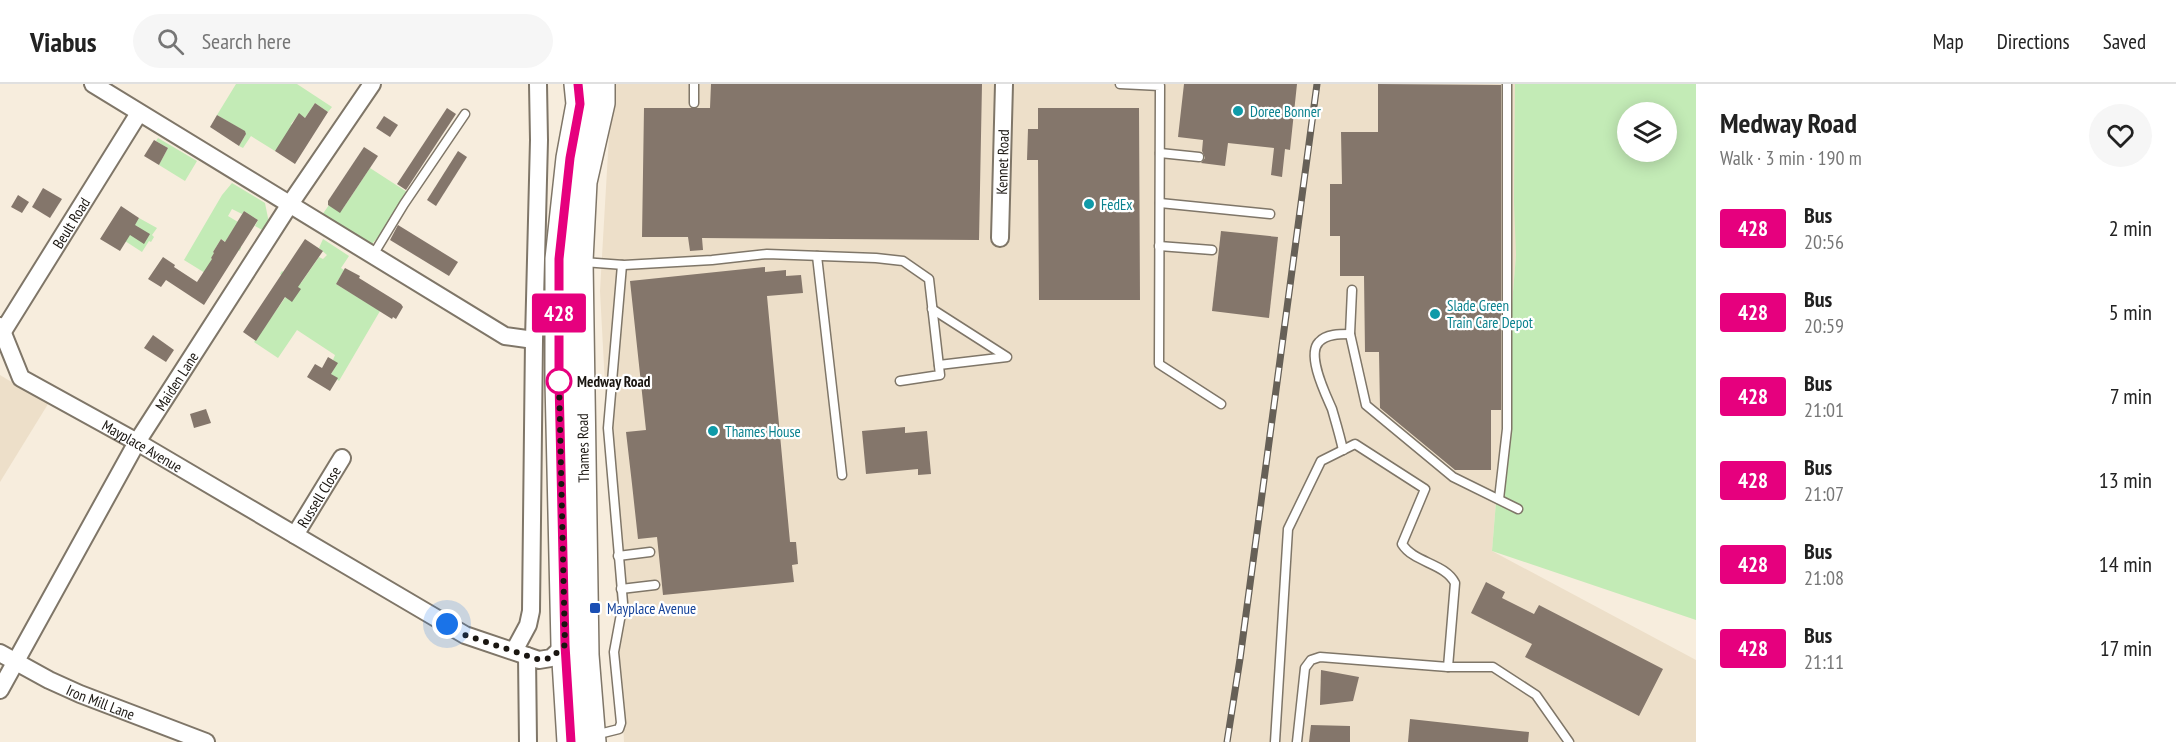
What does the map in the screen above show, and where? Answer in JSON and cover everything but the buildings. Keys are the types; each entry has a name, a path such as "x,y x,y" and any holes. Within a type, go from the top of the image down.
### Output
{"main road":[{"name":"Thames Road","path":"578,84 580,104 570,158 559,259 559,381 565,645 585,740"},
{"name":"Thames Road","path":"585,740 579,261 583,182 601,103 601,84"}],"street":[{"path":"93,84 505,336 534,340"},
{"name":"Maiden Lane","path":"0,690 137,442 290,204 372,84"},
{"path":"528,742 520,654 531,611 538,84"},
{"name":"Kennet Road","path":"1000,238 1004,84"},
{"name":"Beult Road","path":"1,330 139,113"},
{"name":"Mayplace Avenue","path":"1,330 21,378 137,442 465,635 540,660 551,658 565,645"},
{"name":"Russell Close","path":"295,535 342,458"},
{"name":"Iron Mill Lane","path":"0,653 80,694 206,742"}],"lane":[{"path":"694,84 694,103"},
{"path":"1120,84 1160,85 1159,364 1221,404"},
{"path":"1499,500 1507,429 1506,84"},
{"path":"373,255 404,204 465,114"},
{"path":"1160,153 1199,156"},
{"path":"1160,203 1270,214"},
{"path":"1160,246 1212,250"},
{"path":"579,261 622,265 712,260 767,254 903,261 929,279 940,375 900,381"},
{"path":"817,256 842,475"},
{"path":"585,740 620,729 621,723 614,652 621,612 621,589 608,428 622,265"},
{"path":"1352,290 1350,334 1366,405 1453,477 1518,509"},
{"path":"932,309 1007,357 939,365"},
{"path":"1343,450 1331,408 1319,378 1316,345 1321,339 1350,334"},
{"path":"1275,742 1288,529 1321,461 1355,444 1425,489 1402,544 1407,551 1451,575 1455,583 1448,667"},
{"path":"618,556 650,552"},
{"path":"621,589 655,585"},
{"path":"1297,742 1305,668 1311,660 1320,657 1448,667 1493,667 1536,695 1569,742"}],"shaded area":[{"path":"612,84 1530,84 1492,551 1696,660 1696,742 624,742 600,291"},
{"path":"0,375 48,404 0,482"}],"green space":[{"path":"236,84 297,84 332,107 328,112 315,103 305,118 299,114 291,124 298,129 275,151 251,136 243,148 239,146 246,134 244,131 217,115"},
{"path":"1515,84 1696,84 1696,620 1492,551 1516,255"},
{"path":"158,138 197,161 185,181 159,165 168,148 156,141"},
{"path":"370,168 407,192 380,235 371,245 322,215 329,205 342,210"},
{"path":"232,183 265,203 269,223 264,231 255,226 258,220 244,211 242,214 232,209 228,216 238,222 227,239 241,247 240,251 221,239 213,252 217,255 214,254 211,258 214,260 218,281 184,260 222,195"},
{"path":"139,218 157,228 152,235 154,237 151,242 149,241 142,252 125,241 126,229 139,227 134,226"},
{"path":"323,239 349,256 341,268 344,270 336,284 380,311 339,381 331,374 337,364 333,360 335,355 297,330 278,358 254,342 294,285 280,274 282,271 301,283 319,257 323,259 327,255 319,248"}],"railway":[{"path":"1227,742 1317,84"}],"bus line":[{"name":"428","path":"571,742 565,645 559,381 559,259 570,158 580,104 578,84"}],"place":[{"name":"Doree Bonner","path":"1238,111"},
{"name":"FedEx","path":"1089,204"},
{"name":"Slade Green Train Care Depot","path":"1435,314"},
{"name":"Medway Road","path":"559,381"},
{"name":"Thames House","path":"713,431"},
{"name":"Mayplace Avenue","path":"595,608"}],"route":[{"path":"447,624 465,635 540,660 551,658 565,645 559,381"}]}
